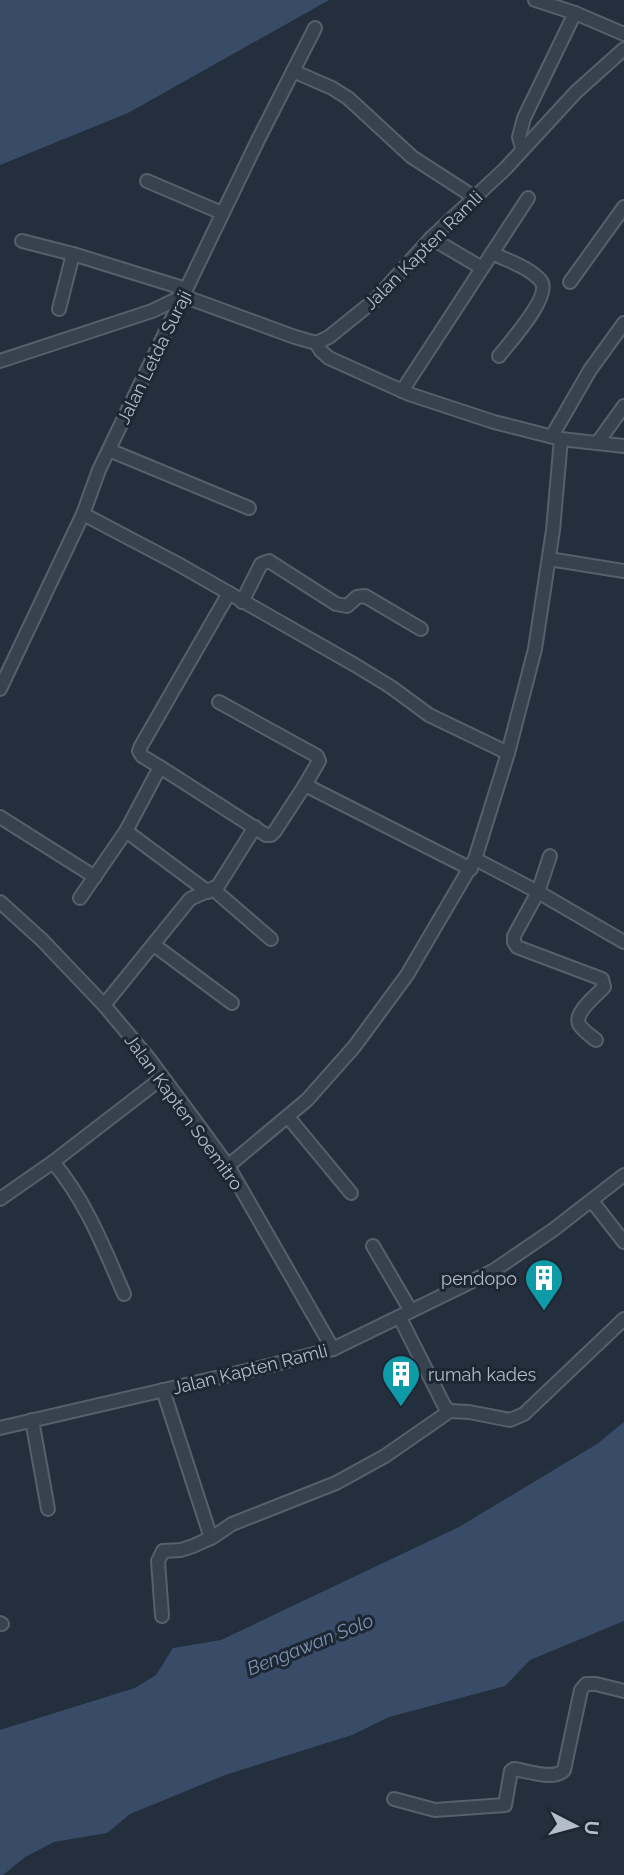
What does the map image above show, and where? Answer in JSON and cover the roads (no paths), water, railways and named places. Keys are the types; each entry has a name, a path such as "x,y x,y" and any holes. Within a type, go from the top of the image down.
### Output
{"street":[{"path":"535,0 575,13 624,34"},
{"path":"522,148 519,137 524,118 575,13"},
{"name":"Jalan Letda Suraji","path":"0,689 83,514 109,450 222,213 315,28"},
{"name":"Jalan Kapten Ramli","path":"316,343 329,337 376,299 431,238 505,169 576,92 624,50"},
{"path":"293,71 348,98 412,157 474,197"},
{"path":"148,181 222,213"},
{"path":"402,391 528,198"},
{"path":"570,282 624,207"},
{"path":"431,238 482,268"},
{"path":"22,241 73,254 184,293 272,330 316,343 330,358 402,391 451,409 557,437 624,446"},
{"path":"492,253 528,271 542,283 544,289 539,304 499,356"},
{"path":"59,309 73,254"},
{"path":"0,361 152,311 184,293"},
{"path":"228,1166 288,1117 325,1081 407,975 473,864 508,753 535,649 549,559 557,437 590,370 623,326"},
{"path":"598,442 624,406"},
{"path":"109,450 249,508"},
{"path":"83,514 355,665 429,715 508,753"},
{"path":"549,559 624,571"},
{"path":"242,602 261,564 269,561 336,604 347,606 357,597 365,596 421,629"},
{"path":"219,702 317,756 319,761 271,835 142,756 139,751 229,593"},
{"path":"80,898 126,831 160,767"},
{"path":"304,785 538,892 624,942"},
{"path":"0,817 95,877"},
{"path":"104,1005 190,899 218,886 255,827"},
{"path":"126,831 210,890 271,939"},
{"path":"550,856 538,892 514,936 514,942 517,947 602,979 604,987 578,1020 580,1026 596,1040"},
{"name":"Jalan Kapten Soemitro","path":"0,902 42,940 104,1005 228,1166 333,1349"},
{"path":"154,945 232,1003"},
{"path":"0,1199 162,1078"},
{"path":"288,1117 351,1193"},
{"path":"53,1162 81,1203 124,1294"},
{"name":"Jalan Kapten Ramli","path":"0,1428 333,1349 492,1271 593,1201 624,1175"},
{"path":"593,1201 624,1242"},
{"path":"373,1247 406,1315 440,1401 450,1411"},
{"path":"162,1616 158,1571 163,1551 181,1550 211,1538 232,1524 313,1493 370,1465 450,1411 510,1420 517,1418 624,1319"},
{"path":"163,1390 211,1538"},
{"path":"32,1420 48,1509"},
{"path":"394,1799 435,1810 505,1804 511,1771 514,1769 554,1775 562,1773 581,1690 586,1684 624,1691"}],"water":[{"path":"0,0 329,0 128,113 0,165"},
{"name":"Bengawan Solo","path":"624,1422 624,1621 530,1660 505,1686 389,1717 352,1735 225,1775 130,1814 107,1833 54,1842 25,1857 0,1875 0,1730 135,1688 156,1675 173,1648 221,1640 459,1527 597,1444"}],"place":[{"name":"pendopo","path":"544,1312"},
{"name":"rumah kades","path":"401,1408"}]}
